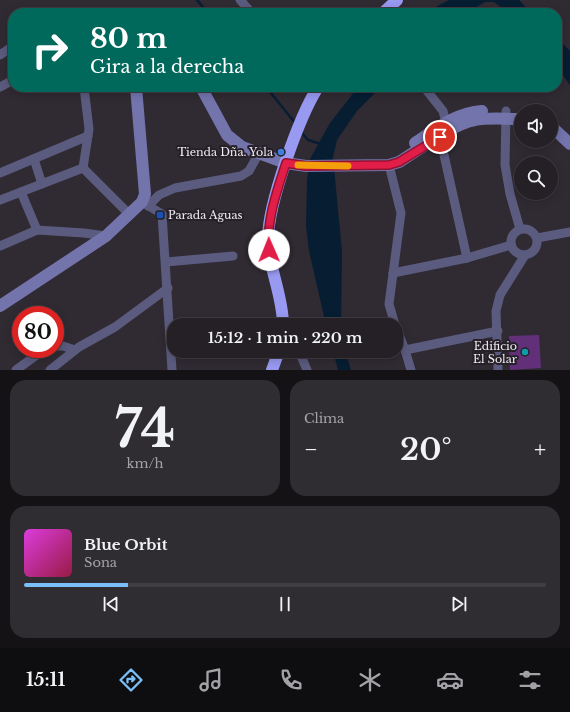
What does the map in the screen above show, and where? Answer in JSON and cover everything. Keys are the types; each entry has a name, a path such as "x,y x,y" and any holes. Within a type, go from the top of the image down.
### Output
{"highway":[{"path":"388,8 397,0"},
{"path":"283,318 270,258 268,241 272,210 302,116 315,92"},
{"path":"272,370 276,358"}],"street":[{"path":"240,0 247,8"},
{"path":"83,168 89,129 85,92"},
{"path":"136,92 145,204"},
{"path":"204,92 227,135 242,147 286,163 306,166 389,165 399,162 467,113 506,115 514,117"},
{"path":"428,92 443,111 449,126"},
{"path":"506,115 514,113"},
{"path":"506,115 505,165 510,194 520,229"},
{"path":"558,122 570,131"},
{"path":"558,133 570,144"},
{"path":"373,164 395,156 437,134"},
{"path":"437,134 467,258"},
{"path":"0,173 88,136"},
{"path":"0,306 106,236 130,215 159,195 175,188 241,176 249,171 259,153"},
{"path":"34,159 42,184"},
{"path":"389,165 401,213 389,304 393,318"},
{"path":"0,200 83,168"},
{"path":"83,168 130,215"},
{"path":"21,192 37,230"},
{"path":"145,204 162,214 168,288 172,370"},
{"path":"525,255 516,252 511,245 513,233 520,229 528,229 537,238"},
{"path":"0,246 37,230 106,236"},
{"path":"537,238 570,232"},
{"path":"498,370 498,331 496,311 500,295 525,255 535,249 537,238"},
{"path":"393,274 467,258 511,245"},
{"path":"166,262 233,256"},
{"path":"50,370 75,350 115,327 168,288"},
{"path":"406,350 498,331"},
{"path":"403,343 410,370"},
{"path":"64,346 75,350"},
{"path":"16,370 32,358"},
{"path":"302,358 307,370"}],"water":[{"path":"449,0 519,0 526,8 502,8 494,2 485,2 475,8 436,8"},
{"path":"562,43 570,51 570,85 562,74"},
{"path":"354,92 376,92 357,111 337,140 333,157 342,252 341,318 324,318 309,251 306,226 307,180 310,159 330,123"},
{"path":"335,358 347,358 351,370 338,370"}],"building":[{"name":"Edificio El Solar","path":"539,335 541,368 510,370 509,336"}],"waterway":[{"path":"197,0 204,8"},
{"path":"270,92 296,124"},
{"path":"301,132 308,140 321,144"}],"slow traffic":[{"path":"298,165 348,166"}],"place":[{"name":"Tienda Dña. Yola","path":"281,152"},
{"name":"Parada Aguas","path":"160,215"},
{"name":"Edificio El Solar","path":"525,352"}],"route":[{"path":"269,250 269,227 272,210 286,163 306,166 389,165 399,162 440,137"}]}
